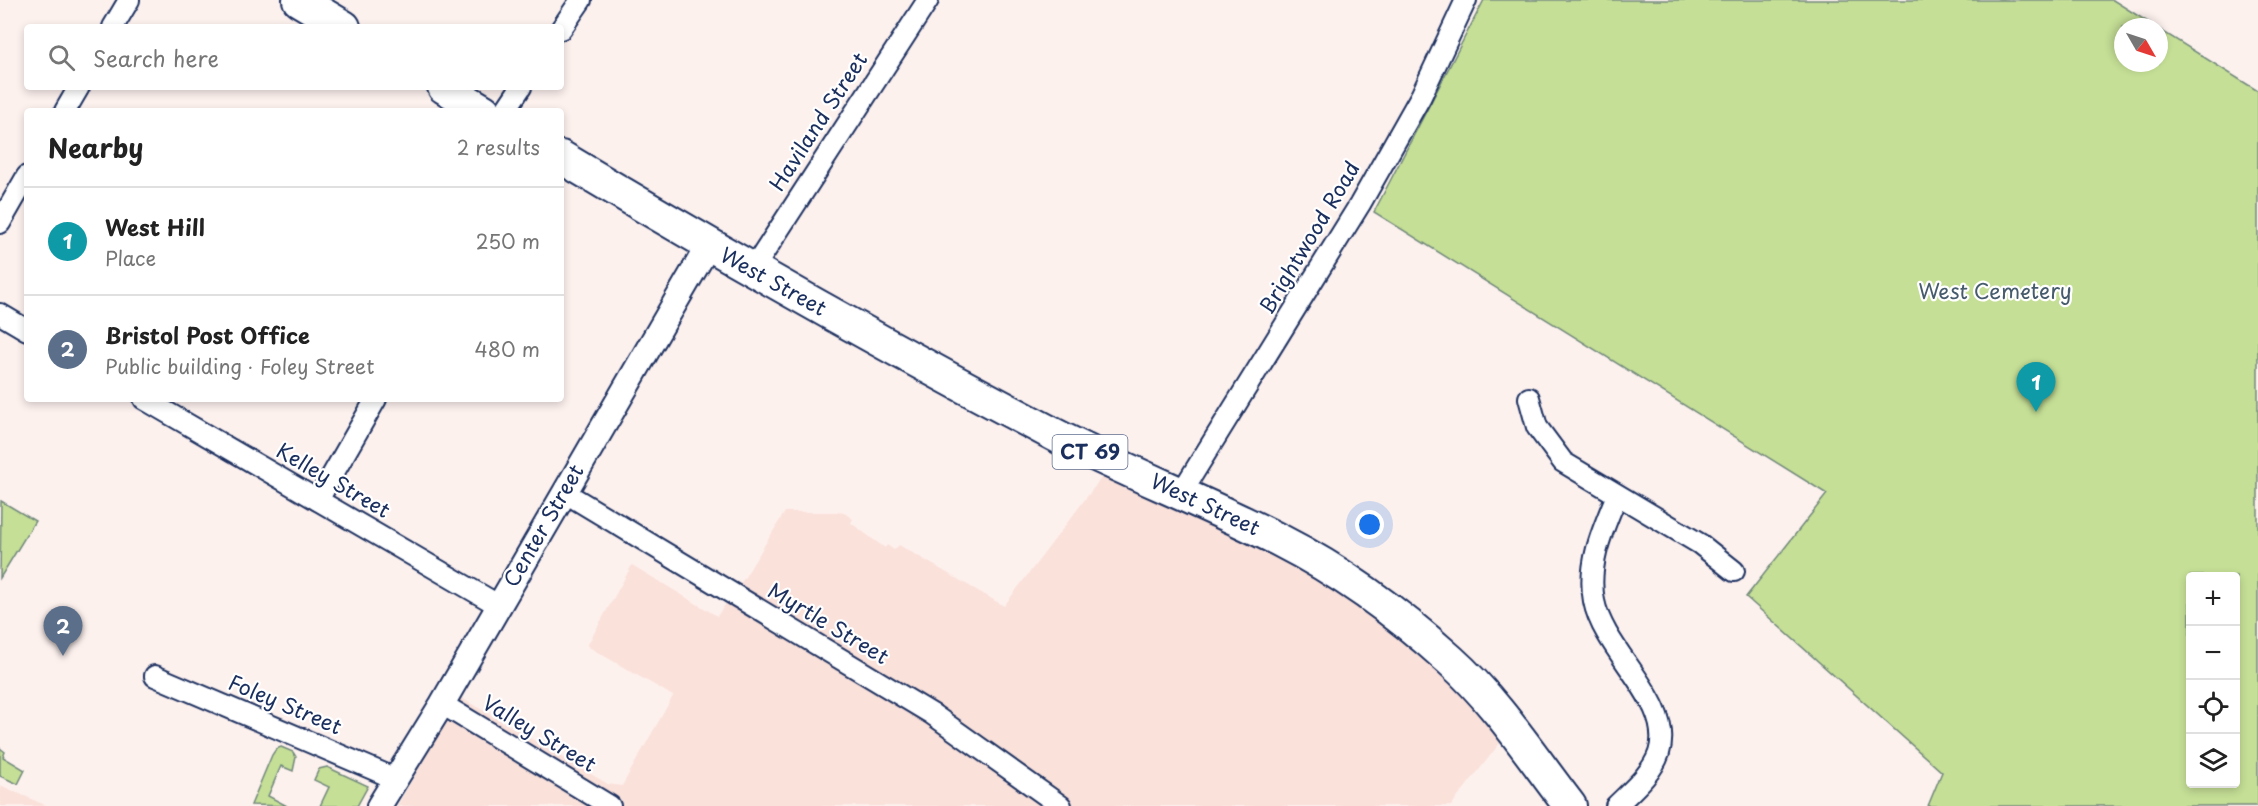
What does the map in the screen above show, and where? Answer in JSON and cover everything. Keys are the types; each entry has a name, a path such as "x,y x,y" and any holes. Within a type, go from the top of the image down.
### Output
{"main road":[{"path":"299,0 339,24"},
{"path":"449,90 479,108"},
{"name":"West Street","path":"564,159 752,271 1057,436 1283,542 1381,604 1451,661 1478,688 1570,806"}],"street":[{"path":"115,24 129,0"},
{"path":"564,25 581,0"},
{"name":"Haviland Street","path":"752,271 928,0"},
{"name":"Brightwood Road","path":"1181,493 1360,204 1421,96 1466,0"},
{"path":"67,108 77,90"},
{"path":"507,108 519,90"},
{"path":"0,223 24,181"},
{"name":"Center Street","path":"379,806 442,704 708,246"},
{"path":"0,314 24,328"},
{"path":"1529,398 1537,427 1563,462 1700,544 1734,571"},
{"name":"Kelley Street","path":"149,402 498,605"},
{"path":"318,500 374,402"},
{"name":"Myrtle Street","path":"564,492 932,714 1061,806"},
{"path":"1616,806 1641,782 1659,754 1662,729 1650,699 1605,634 1594,600 1595,549 1617,495"},
{"name":"Foley Street","path":"155,676 396,779"},
{"name":"Valley Street","path":"442,704 610,806"}],"shaded area":[{"path":"1105,473 1186,508 1201,485 1327,549 1405,602 1470,657 1521,716 1451,806 397,806 460,697 608,784 622,786 673,696 587,646 632,565 717,616 743,580 785,512 843,512 853,519 851,523 885,548 887,545 894,550 899,545 1004,606"},
{"path":"0,785 47,806 0,806"}],"green space":[{"name":"West Cemetery","path":"1484,0 2113,0 2142,18 2114,18 2114,72 2168,72 2168,35 2258,91 2258,806 1928,806 1942,772 1746,597 1827,494 1374,212"},
{"path":"1,501 35,521 0,578"},
{"path":"281,747 293,752 296,757 293,771 281,766 268,796 287,806 251,805 272,755 276,749"},
{"path":"0,748 5,752 3,757 25,770 18,784 0,776"},
{"path":"327,767 368,786 357,806 320,806 329,787 314,780 319,769"}],"place":[{"name":"West Hill","path":"2036,412"},
{"name":"Bristol Post Office","path":"63,656"}]}
